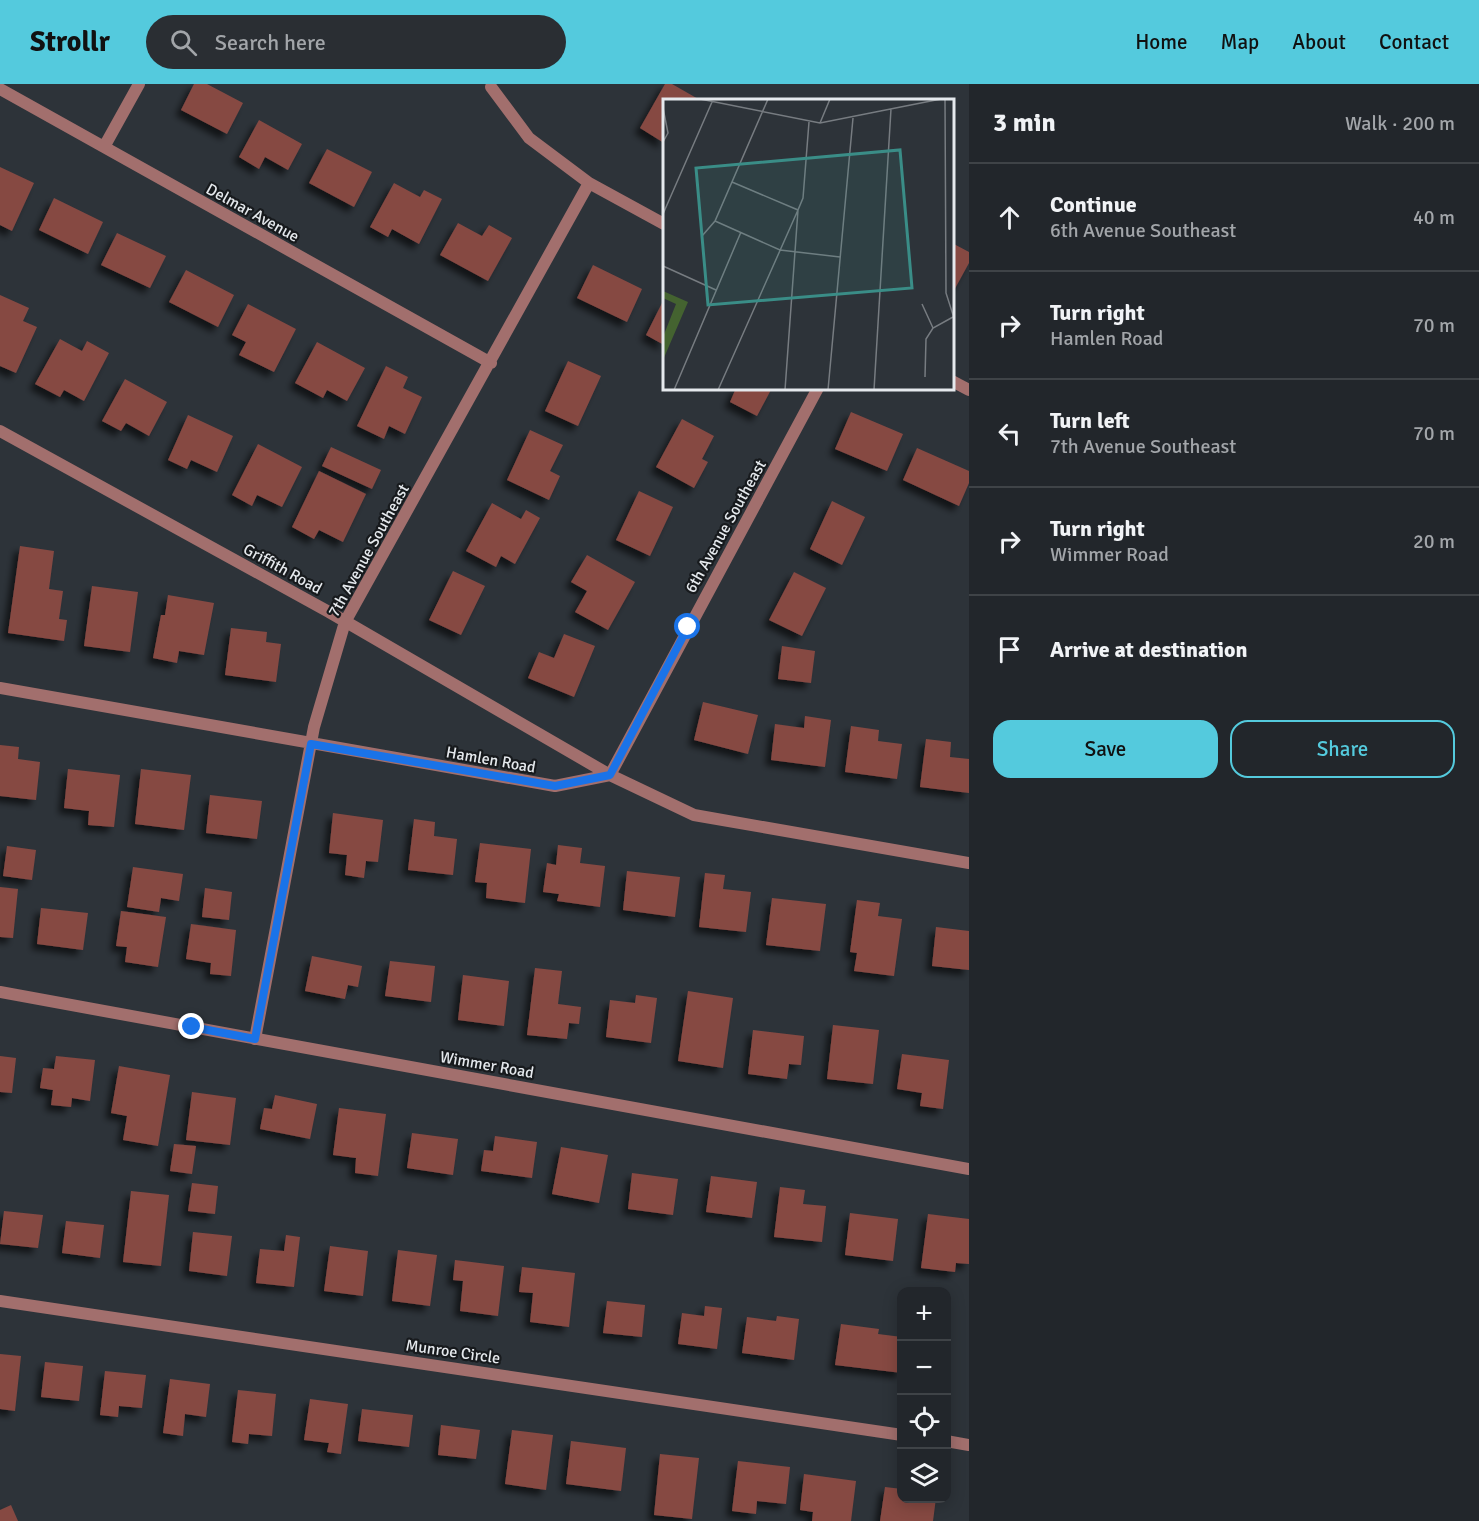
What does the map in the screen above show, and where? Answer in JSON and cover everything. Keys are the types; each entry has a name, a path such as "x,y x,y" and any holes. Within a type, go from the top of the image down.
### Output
{"street":[{"path":"104,147 139,84"},
{"path":"491,87 529,138 589,183 663,223"},
{"name":"Delmar Avenue","path":"0,89 491,363"},
{"name":"7th Avenue Southeast","path":"255,1039 314,727 345,622 589,183"},
{"path":"954,382 969,390"},
{"name":"6th Avenue Southeast","path":"610,775 817,390"},
{"name":"Griffith Road","path":"0,431 345,622 610,775"},
{"name":"Hamlen Road","path":"0,688 555,786 610,775"},
{"path":"610,775 694,815 969,863"},
{"name":"Wimmer Road","path":"0,992 969,1169"},
{"name":"Munroe Circle","path":"0,1301 897,1434"},
{"path":"951,1442 969,1445"}],"building":[{"path":"194,84 207,84 243,103 227,134 181,110"},
{"path":"665,84 672,84 698,99 663,99 663,142 640,128"},
{"path":"259,120 302,144 288,170 265,157 259,169 239,157"},
{"path":"327,149 372,172 354,207 309,183"},
{"path":"0,167 34,183 12,231 0,225"},
{"path":"394,183 420,197 424,190 442,199 419,244 392,229 388,237 370,227"},
{"path":"54,198 103,222 88,254 39,230"},
{"path":"458,223 482,236 489,225 512,238 488,281 440,255"},
{"path":"117,233 166,256 150,288 101,265"},
{"path":"954,244 969,252 969,263 954,290"},
{"path":"593,265 642,289 627,322 577,298"},
{"path":"186,270 234,295 218,327 169,302"},
{"path":"0,295 29,308 23,321 37,327 16,373 0,366"},
{"path":"662,303 663,344 646,335"},
{"path":"248,304 296,329 274,372 239,355 246,342 232,335"},
{"path":"60,339 82,351 87,341 109,353 84,401 64,390 60,397 35,384"},
{"path":"317,342 365,368 347,401 327,390 323,398 295,383"},
{"path":"568,361 601,376 578,426 545,411"},
{"path":"386,366 408,377 403,388 422,397 405,434 389,426 384,439 357,426"},
{"path":"125,379 167,402 149,436 126,423 121,431 102,421"},
{"path":"735,390 771,390 757,416 730,402"},
{"path":"851,412 903,434 887,471 835,449"},
{"path":"188,415 233,436 217,472 191,460 187,469 168,460"},
{"path":"682,419 714,436 702,459 708,462 694,488 656,467"},
{"path":"530,430 563,445 550,471 560,476 549,500 507,480"},
{"path":"258,444 302,467 282,507 257,495 252,506 232,495"},
{"path":"331,447 381,470 372,489 322,466"},
{"path":"917,448 969,471 969,483 959,506 903,480"},
{"path":"319,471 366,494 343,542 319,530 314,539 292,527"},
{"path":"639,491 673,507 650,556 616,540"},
{"path":"832,501 865,517 842,565 810,549"},
{"path":"492,503 521,519 526,510 540,518 515,564 501,556 496,567 466,551"},
{"path":"20,546 54,551 49,589 63,591 59,619 67,620 64,641 8,633"},
{"path":"587,555 635,582 608,630 575,612 587,591 571,582"},
{"path":"453,571 485,586 461,635 429,620"},
{"path":"794,572 826,588 802,636 769,620"},
{"path":"92,586 138,592 130,652 84,646"},
{"path":"168,595 214,603 204,655 179,651 177,663 153,658 161,615 165,615"},
{"path":"231,628 267,632 266,642 281,644 276,682 225,675"},
{"path":"564,634 595,646 574,697 528,678 539,652 554,658"},
{"path":"782,646 815,651 811,683 778,679"},
{"path":"703,702 758,715 748,754 694,740"},
{"path":"805,716 831,720 825,767 771,760 775,724 804,728"},
{"path":"851,726 879,730 878,741 902,744 897,779 845,772"},
{"path":"926,739 951,742 950,757 969,759 969,793 920,787"},
{"path":"0,745 19,747 18,759 40,762 36,800 0,796"},
{"path":"68,769 120,775 114,827 88,825 89,811 64,808"},
{"path":"141,769 191,775 184,830 135,824"},
{"path":"210,795 262,801 257,839 206,833"},
{"path":"333,813 383,820 378,862 366,861 364,878 345,875 347,855 329,853"},
{"path":"414,819 435,822 434,836 457,839 453,875 408,870"},
{"path":"480,843 531,849 525,903 486,898 487,883 475,882"},
{"path":"558,845 582,848 580,863 605,866 600,907 557,901 559,894 543,892 547,863 556,865"},
{"path":"7,846 36,850 32,880 3,876"},
{"path":"133,867 183,874 179,901 161,898 159,912 127,907"},
{"path":"627,871 680,877 675,917 623,910"},
{"path":"705,873 725,875 723,889 751,892 746,932 699,927"},
{"path":"0,887 18,889 13,938 0,937"},
{"path":"205,888 232,892 229,920 202,917"},
{"path":"772,898 826,904 820,951 766,945"},
{"path":"857,900 880,903 878,916 902,919 894,976 854,971 857,953 850,952"},
{"path":"41,908 88,913 83,950 37,944"},
{"path":"121,911 166,917 158,967 125,962 127,947 116,946"},
{"path":"191,924 236,930 231,976 210,974 211,963 186,959"},
{"path":"936,927 969,931 969,970 932,966"},
{"path":"312,956 362,966 358,987 348,985 345,999 305,991"},
{"path":"390,961 435,966 431,1002 385,996"},
{"path":"535,968 562,971 558,1004 581,1007 579,1024 569,1023 567,1039 527,1035"},
{"path":"463,975 509,981 504,1026 458,1020"},
{"path":"688,991 733,998 723,1068 678,1061"},
{"path":"636,995 657,998 651,1043 606,1037 610,1000 635,1003"},
{"path":"833,1025 879,1030 873,1084 827,1079"},
{"path":"753,1030 804,1036 801,1065 789,1064 787,1079 748,1074"},
{"path":"902,1054 949,1060 943,1109 920,1106 922,1093 897,1089"},
{"path":"0,1056 16,1058 12,1093 0,1092"},
{"path":"56,1056 95,1060 90,1101 72,1098 71,1107 51,1105 53,1090 40,1088 43,1068 54,1069"},
{"path":"119,1066 170,1075 158,1146 123,1140 127,1116 111,1113"},
{"path":"192,1092 236,1098 230,1145 186,1140"},
{"path":"275,1095 317,1104 310,1139 260,1129 264,1108 272,1109"},
{"path":"339,1108 386,1114 378,1176 355,1173 356,1158 333,1155"},
{"path":"412,1133 458,1139 453,1175 407,1168"},
{"path":"495,1136 537,1142 532,1178 481,1171 484,1150 493,1151"},
{"path":"174,1144 196,1146 192,1174 170,1171"},
{"path":"561,1147 608,1155 599,1203 552,1194"},
{"path":"632,1173 678,1179 673,1215 628,1209"},
{"path":"711,1176 757,1182 752,1218 706,1212"},
{"path":"192,1183 218,1186 215,1214 188,1211"},
{"path":"780,1187 805,1190 803,1204 826,1206 822,1242 774,1237"},
{"path":"131,1191 169,1195 161,1266 123,1262"},
{"path":"4,1211 43,1215 38,1248 0,1244"},
{"path":"850,1213 898,1219 893,1261 845,1255"},
{"path":"928,1214 969,1219 969,1264 956,1263 955,1272 921,1268"},
{"path":"66,1221 104,1225 100,1258 62,1253"},
{"path":"193,1232 232,1236 227,1276 189,1271"},
{"path":"286,1235 300,1237 294,1287 256,1283 260,1249 284,1251"},
{"path":"330,1246 368,1251 363,1296 324,1291"},
{"path":"398,1250 437,1255 430,1306 392,1301"},
{"path":"455,1260 504,1266 498,1316 460,1311 463,1281 453,1280"},
{"path":"522,1267 575,1273 569,1327 530,1322 533,1293 519,1292"},
{"path":"607,1301 645,1305 642,1337 603,1333"},
{"path":"705,1306 722,1308 717,1349 678,1344 682,1313 704,1316"},
{"path":"777,1316 799,1319 794,1360 742,1353 747,1317 776,1321"},
{"path":"841,1324 879,1329 878,1334 897,1336 897,1372 835,1365"},
{"path":"0,1354 21,1356 15,1411 0,1409"},
{"path":"45,1362 83,1366 79,1401 41,1397"},
{"path":"105,1371 146,1375 142,1408 119,1406 118,1417 100,1415"},
{"path":"170,1379 210,1384 206,1417 185,1414 183,1436 163,1433"},
{"path":"238,1390 276,1394 272,1436 249,1434 248,1444 232,1442"},
{"path":"310,1399 348,1404 341,1454 327,1452 329,1443 304,1440"},
{"path":"362,1409 413,1415 409,1447 358,1441"},
{"path":"441,1425 480,1430 476,1459 438,1455"},
{"path":"512,1430 553,1435 546,1490 505,1484"},
{"path":"571,1441 626,1448 621,1491 566,1484"},
{"path":"660,1454 699,1458 692,1519 654,1515"},
{"path":"738,1461 790,1467 786,1504 757,1501 756,1514 732,1511"},
{"path":"804,1474 856,1481 851,1521 812,1521 813,1512 800,1510"},
{"path":"885,1487 897,1488 897,1503 935,1503 933,1521 880,1521"},
{"path":"11,1505 18,1521 0,1521 0,1510"}],"route":[{"path":"192,1027 255,1039 311,744 555,786 610,775 688,627"}]}
